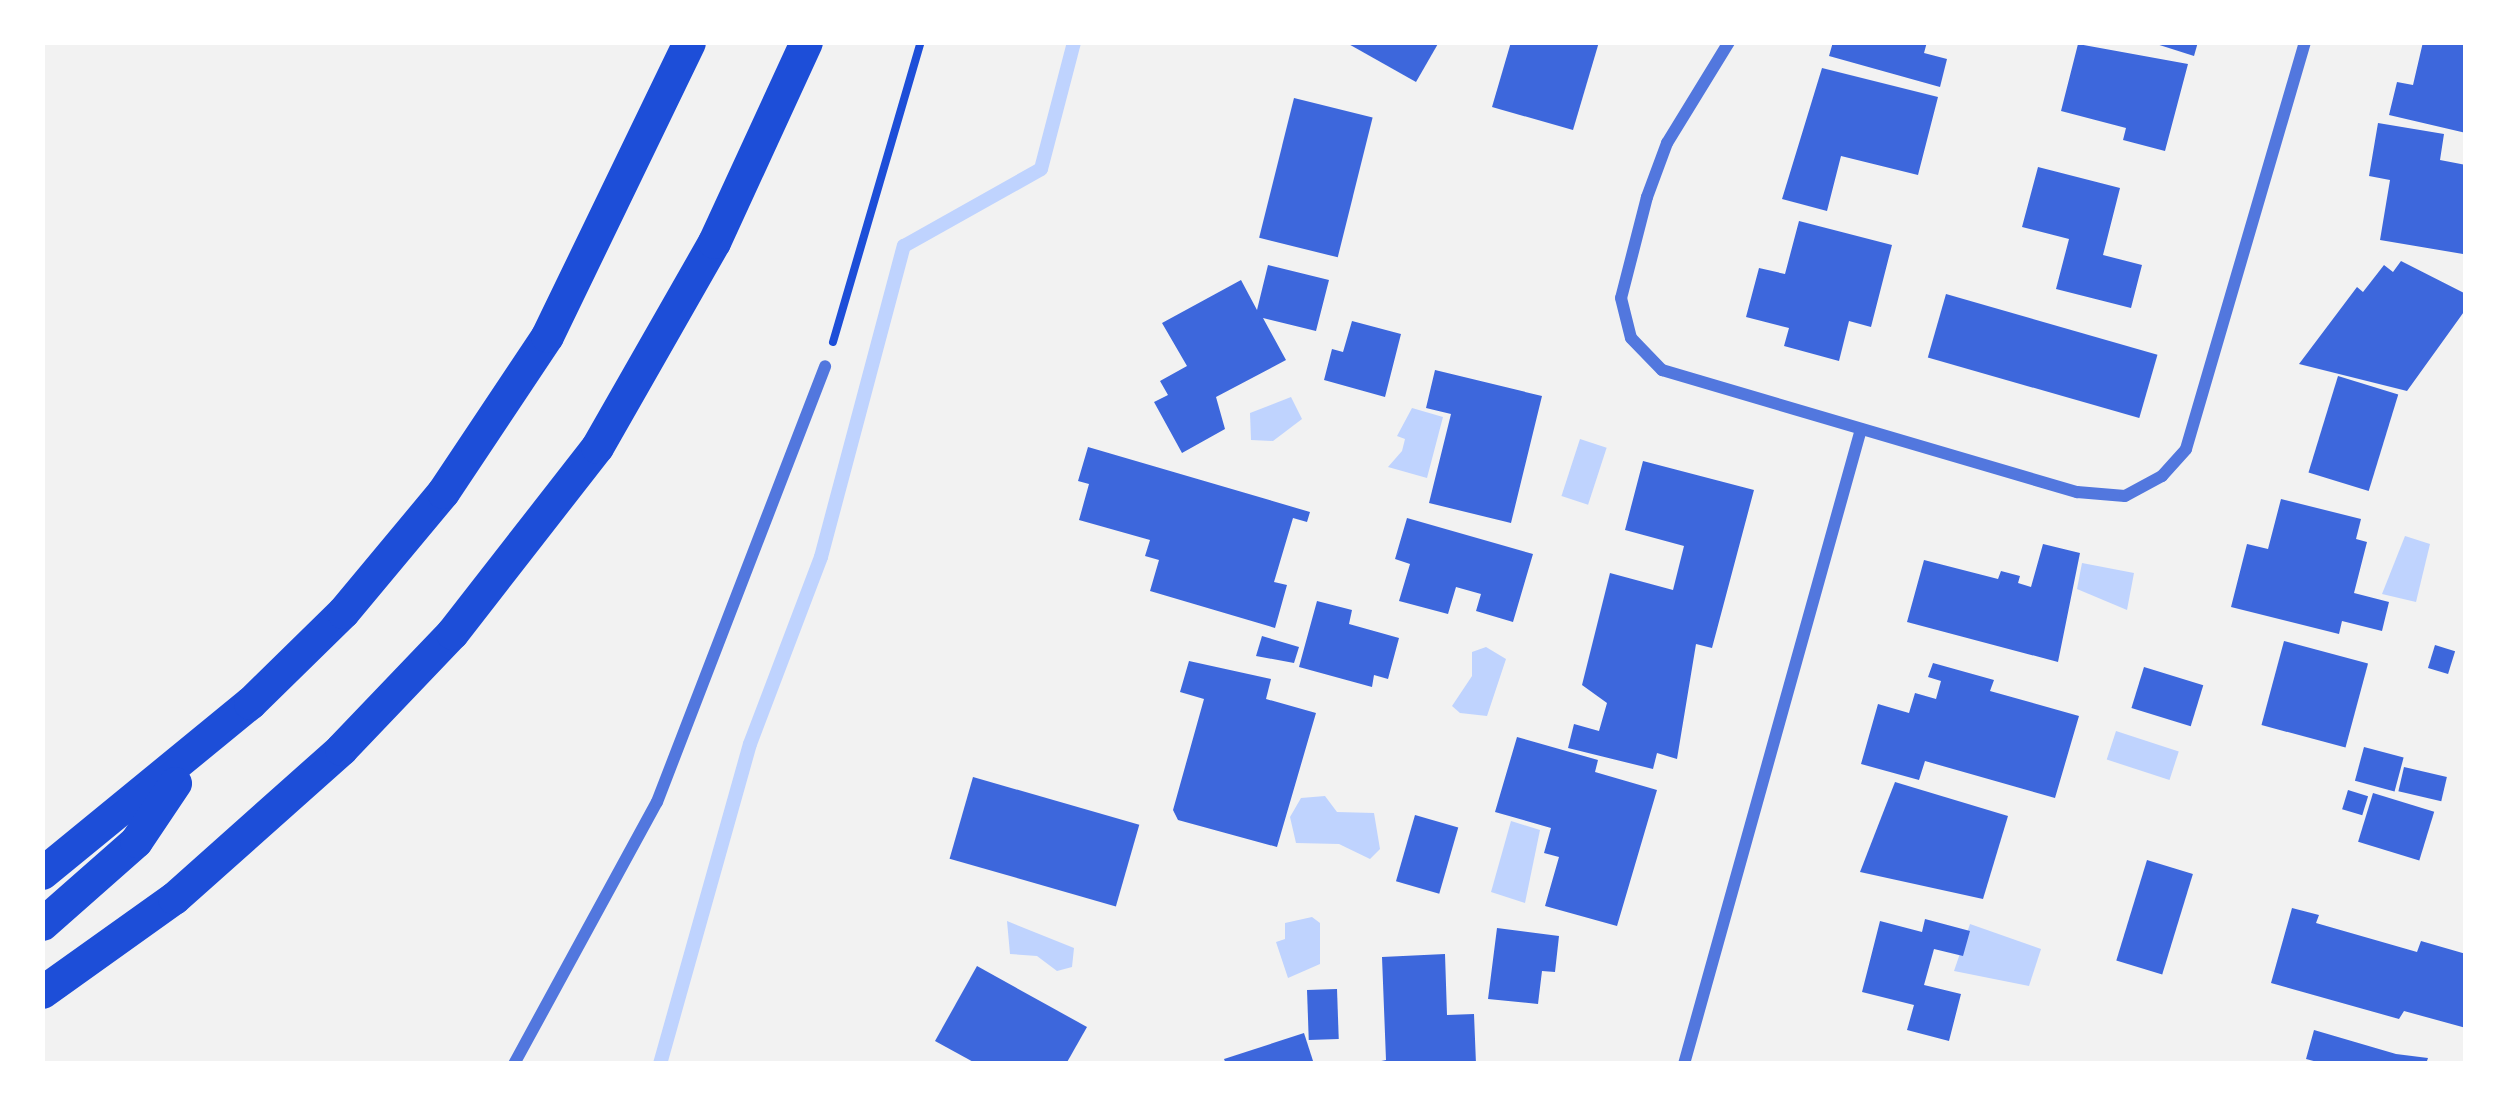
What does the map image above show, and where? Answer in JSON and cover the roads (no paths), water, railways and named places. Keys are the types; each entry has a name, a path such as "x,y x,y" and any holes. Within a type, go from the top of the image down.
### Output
{"highway":[{"path":"42,873 197,749 344,612 443,492 548,336 689,42"},
{"path":"42,992 174,898 262,820 466,616 597,447 714,242 806,42"},
{"path":"42,924 136,841 197,749"}],"street":[{"path":"1729,42 1667,143 1646,197 1621,298 1631,338 1662,370 2086,494 2125,496 2162,476 2186,449 2305,42"},
{"path":"514,1064 658,802 825,366"},
{"path":"1684,1064 1861,429"}],"water":[{"path":"1291,397 1302,419 1273,441 1251,440 1250,413"},
{"path":"1412,408 1443,417 1427,478 1388,467 1402,451 1405,439 1397,436"},
{"path":"1580,439 1607,448 1588,505 1561,496"},
{"path":"2405,536 2430,544 2416,602 2382,594"},
{"path":"2082,563 2134,573 2127,610 2077,589"},
{"path":"1486,647 1506,659 1487,716 1460,713 1452,706 1472,676 1472,652"},
{"path":"2116,731 2179,751 2169,780 2107,760"},
{"path":"1325,796 1337,812 1374,813 1380,849 1370,859 1339,844 1296,843 1290,817 1301,798"},
{"path":"1511,821 1540,830 1525,903 1491,892"},
{"path":"1312,917 1320,923 1320,964 1288,978 1276,942 1285,939 1285,923"},
{"path":"1007,921 1074,948 1072,967 1057,971 1037,956 1010,954"},
{"path":"1970,924 2041,949 2029,986 1954,971"}],"waterway":[{"path":"660,1064 750,744 821,557 904,246 1041,169 1074,42"}]}
